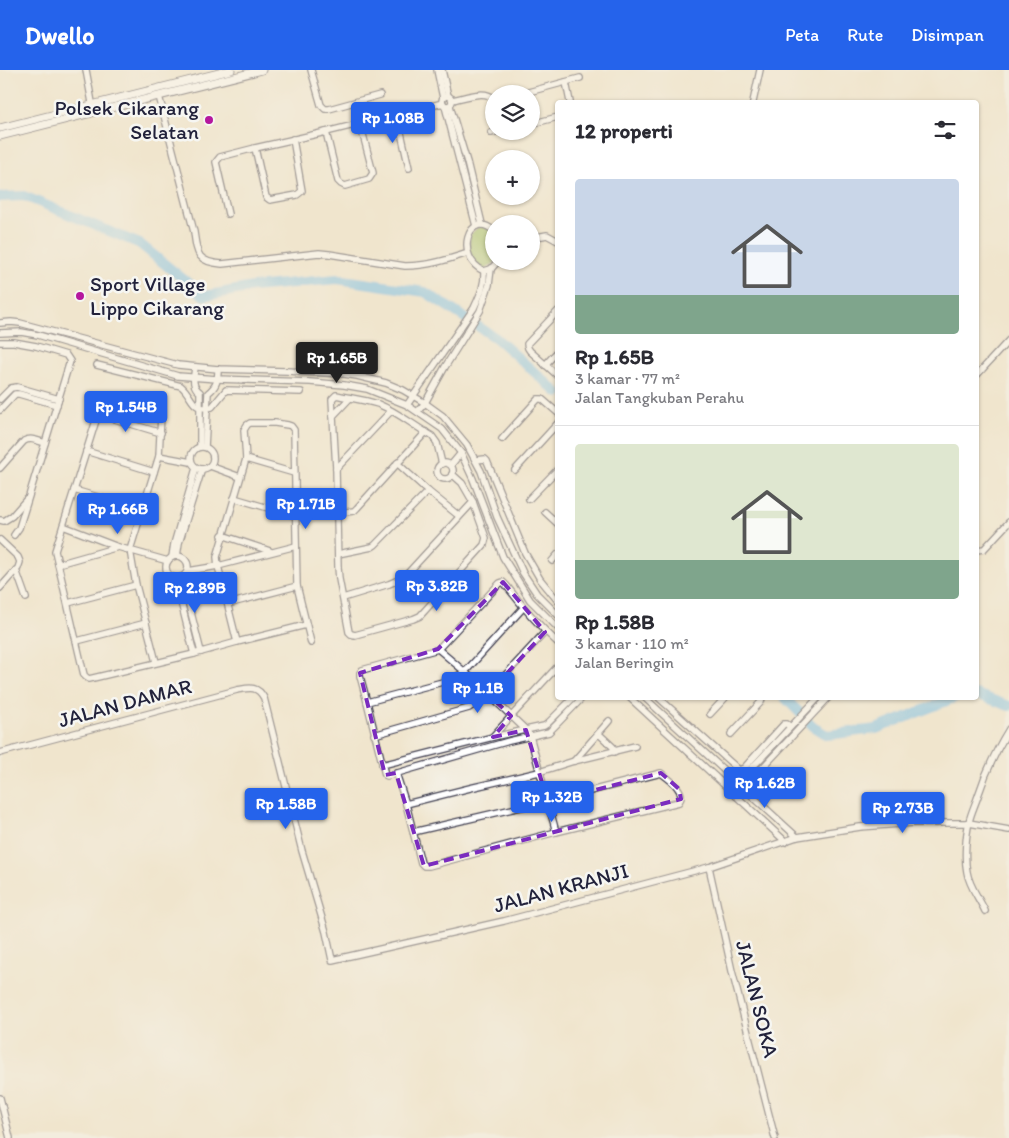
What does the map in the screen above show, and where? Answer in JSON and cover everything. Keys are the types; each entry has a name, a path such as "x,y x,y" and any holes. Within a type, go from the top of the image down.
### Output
{"street":[{"path":"86,70 94,112"},
{"path":"0,128 231,70"},
{"path":"0,136 94,112 160,98 262,70"},
{"path":"311,70 325,109 380,95"},
{"path":"437,70 479,225"},
{"path":"442,70 447,102"},
{"path":"753,100 760,70"},
{"path":"540,89 580,78"},
{"path":"566,82 570,100"},
{"path":"228,214 216,162 220,157 485,94"},
{"path":"160,98 194,232 196,250 203,258 213,263 222,264 319,253 405,266 431,264 468,253"},
{"path":"397,115 409,168"},
{"path":"540,122 555,119"},
{"path":"326,132 338,181 345,186 369,179 373,173 360,124"},
{"path":"255,148 266,197 270,200 297,195 302,191 293,139"},
{"path":"408,405 459,330 477,310 485,278 484,270 473,263 468,253 469,235 479,225 485,225"},
{"path":"540,236 547,235 555,239"},
{"path":"418,411 425,403 466,333 489,285 491,270"},
{"path":"555,314 528,344 528,348 555,373"},
{"path":"0,323 20,323 165,362 195,367 218,370 344,374 396,386 425,403 442,416 467,446 481,471 497,517 515,557 530,585 555,612"},
{"path":"0,333 21,332 38,335 178,376 344,385 367,389 408,405 442,429 460,453 473,479 503,557 530,600 555,625"},
{"path":"979,373 1009,340"},
{"path":"0,342 14,342 36,346 66,355 70,361 30,496 19,528 14,536"},
{"path":"545,364 555,354"},
{"path":"437,363 445,367"},
{"path":"97,365 178,385 184,388 192,402 200,408 207,408 214,404 226,390 301,392"},
{"path":"195,367 194,387 200,392 208,393"},
{"path":"202,447 208,393 216,386 218,370"},
{"path":"310,382 312,372"},
{"path":"0,399 14,387 21,387 58,402"},
{"path":"14,387 15,394"},
{"path":"200,392 202,447"},
{"path":"15,394 58,402"},
{"path":"0,410 15,394"},
{"path":"442,464 435,439 407,420 379,405 365,400 336,396 332,399 339,579 349,632 351,634 420,616 484,546 486,538 473,502 465,487 452,474"},
{"path":"100,398 98,414 55,547 55,554 84,675 89,679 306,626"},
{"path":"333,416 350,398"},
{"path":"502,438 538,399 542,399 555,410"},
{"path":"336,469 391,411"},
{"path":"98,414 161,433"},
{"path":"156,662 136,585 130,550 159,456 162,416"},
{"path":"237,642 217,557 246,458 244,430 250,423 275,423 291,426 294,433 297,586 310,643"},
{"path":"515,470 555,426"},
{"path":"337,513 354,511 426,432"},
{"path":"0,468 24,441 32,439 45,443"},
{"path":"159,456 191,462 199,469 210,466 213,461 213,455 210,450 202,447 195,449 192,452 191,462"},
{"path":"86,451 154,472"},
{"path":"451,465 460,453"},
{"path":"246,458 294,473"},
{"path":"476,460 485,459 487,461 525,553 540,579 555,597"},
{"path":"398,463 459,516"},
{"path":"447,463 451,465 453,469 450,477 446,479 438,475 439,466 447,463"},
{"path":"210,466 240,477"},
{"path":"199,469 179,543 172,558 166,565 166,570 171,577 182,577 188,571 218,566 296,546"},
{"path":"529,499 555,473"},
{"path":"74,490 142,510"},
{"path":"338,554 375,545 428,491"},
{"path":"2,521 18,510 30,496"},
{"path":"234,498 296,516"},
{"path":"343,598 398,580 406,574 473,502"},
{"path":"545,512 555,521"},
{"path":"489,521 497,517"},
{"path":"979,550 984,549 1009,522"},
{"path":"62,526 118,547 185,559 188,563 188,571"},
{"path":"222,535 272,552"},
{"path":"0,540 18,557 20,562 20,565 0,588"},
{"path":"58,564 118,547"},
{"path":"515,557 525,553"},
{"path":"552,561 555,558"},
{"path":"16,570 26,598"},
{"path":"182,577 201,652"},
{"path":"175,578 194,654"},
{"path":"555,640 545,632 503,582 497,586 438,649 366,668 360,673 360,676 385,776 549,732 580,700"},
{"path":"68,603 136,585"},
{"path":"228,604 297,586"},
{"path":"367,702 450,680 465,672 524,608"},
{"path":"77,641 146,623"},
{"path":"374,735 469,708 488,694 545,632"},
{"path":"438,649 512,716 530,736 556,832"},
{"path":"493,737 555,669"},
{"name":"JALAN DAMAR","path":"0,753 237,690 253,688 259,691 264,698 302,851 326,932 332,960"},
{"path":"382,765 548,724 571,700"},
{"path":"632,700 786,842"},
{"path":"647,700 797,838"},
{"path":"661,700 739,770 744,768 784,724 793,725"},
{"path":"710,714 723,700"},
{"path":"731,734 762,700"},
{"path":"730,791 816,700"},
{"path":"736,796 826,700"},
{"path":"574,761 609,721"},
{"path":"680,730 692,728"},
{"path":"692,728 692,742"},
{"path":"985,911 969,881 966,870 969,823 986,772 1009,730"},
{"path":"599,734 613,747 614,752"},
{"path":"406,804 539,772 635,746"},
{"path":"396,773 421,863 424,866 679,802 682,799 682,795 661,774 413,832"},
{"name":"JALAN KRANJI","path":"332,960 504,921 709,867 797,838 870,826 915,823 969,823 1009,830"},
{"name":"JALAN SOKA","path":"709,867 732,970 776,1138"},
{"path":"0,1098 10,1138"}],"highlighted area":[{"path":"503,582 545,632 488,694 511,716 493,737 526,730 548,802 661,773 679,789 681,799 424,866 396,773 385,775 360,673 438,649"}],"green space":[{"path":"480,225 485,228 484,270 474,263 469,252 470,235"}],"waterway":[{"path":"0,197 24,196 140,244 204,296 253,287 337,279 425,292 496,338 555,390"},
{"path":"979,695 1009,706"},
{"path":"787,700 815,728 827,735 876,729 949,700"}],"place":[{"name":"Polsek Cikarang Selatan","path":"209,120"},
{"name":"Sport Village Lippo Cikarang","path":"80,296"}]}
